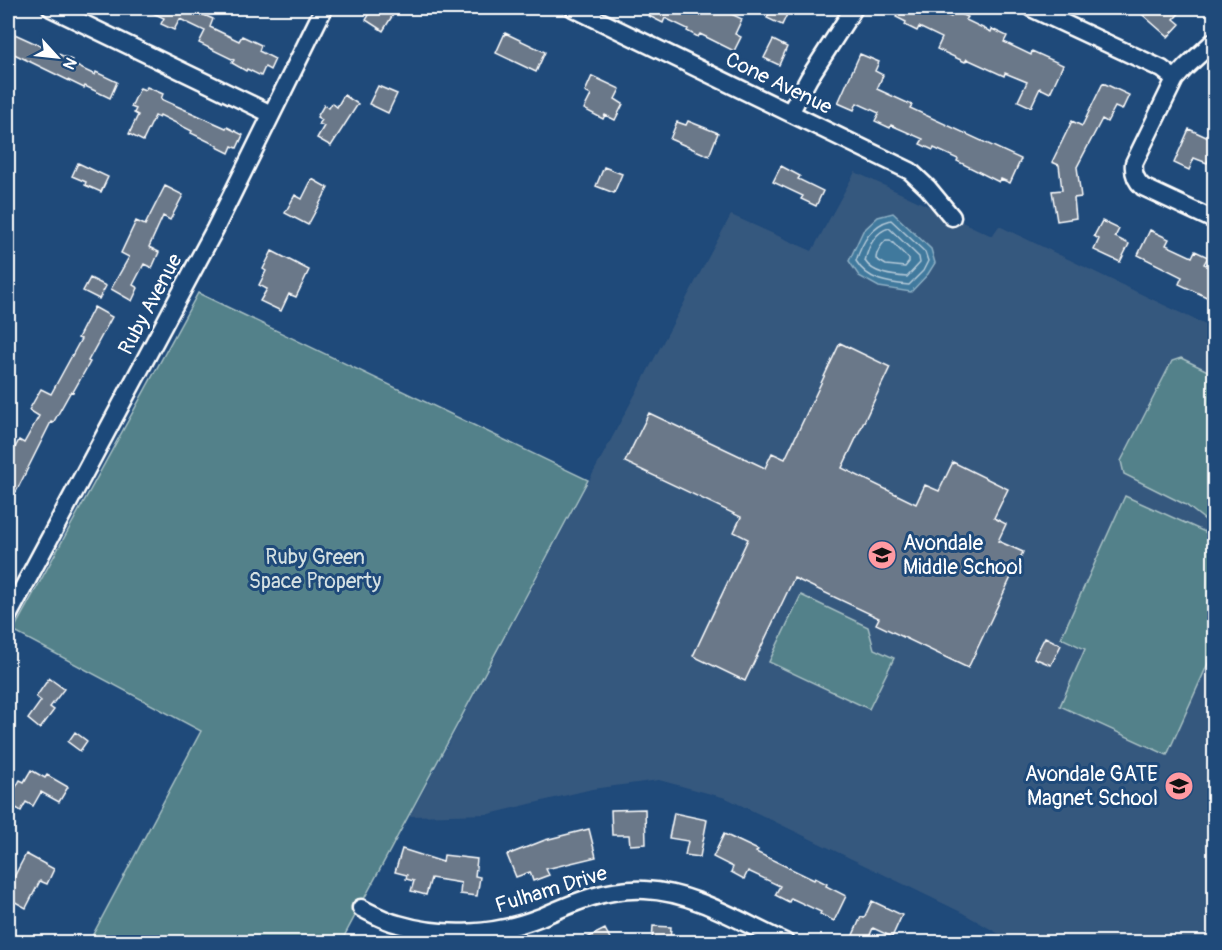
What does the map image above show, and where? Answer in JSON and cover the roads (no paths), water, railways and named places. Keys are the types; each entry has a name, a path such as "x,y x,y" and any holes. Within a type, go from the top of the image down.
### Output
{"street":[{"path":"51,8 271,114"},
{"name":"Ruby Avenue","path":"8,616 185,287 324,8"},
{"name":"Cone Avenue","path":"573,8 910,171 952,216"},
{"path":"790,112 854,8"},
{"path":"1031,8 1162,69 1175,79"},
{"path":"1215,41 1186,66 1175,79 1134,163 1133,170 1138,182 1143,186 1215,220"},
{"name":"Fulham Drive","path":"361,908 398,924 438,937 488,932 523,923 591,896 609,892 646,890 674,894 703,903 785,942"}],"water":[{"path":"893,213 931,249 935,263 911,292 879,287 859,276 849,261 863,231 878,217"}],"place":[{"name":"Avondale Middle School","path":"882,555"},
{"name":"Avondale GATE Magnet School","path":"1179,786"}],"park label":[{"name":"Ruby Green Space Property","path":"315,569"}]}
